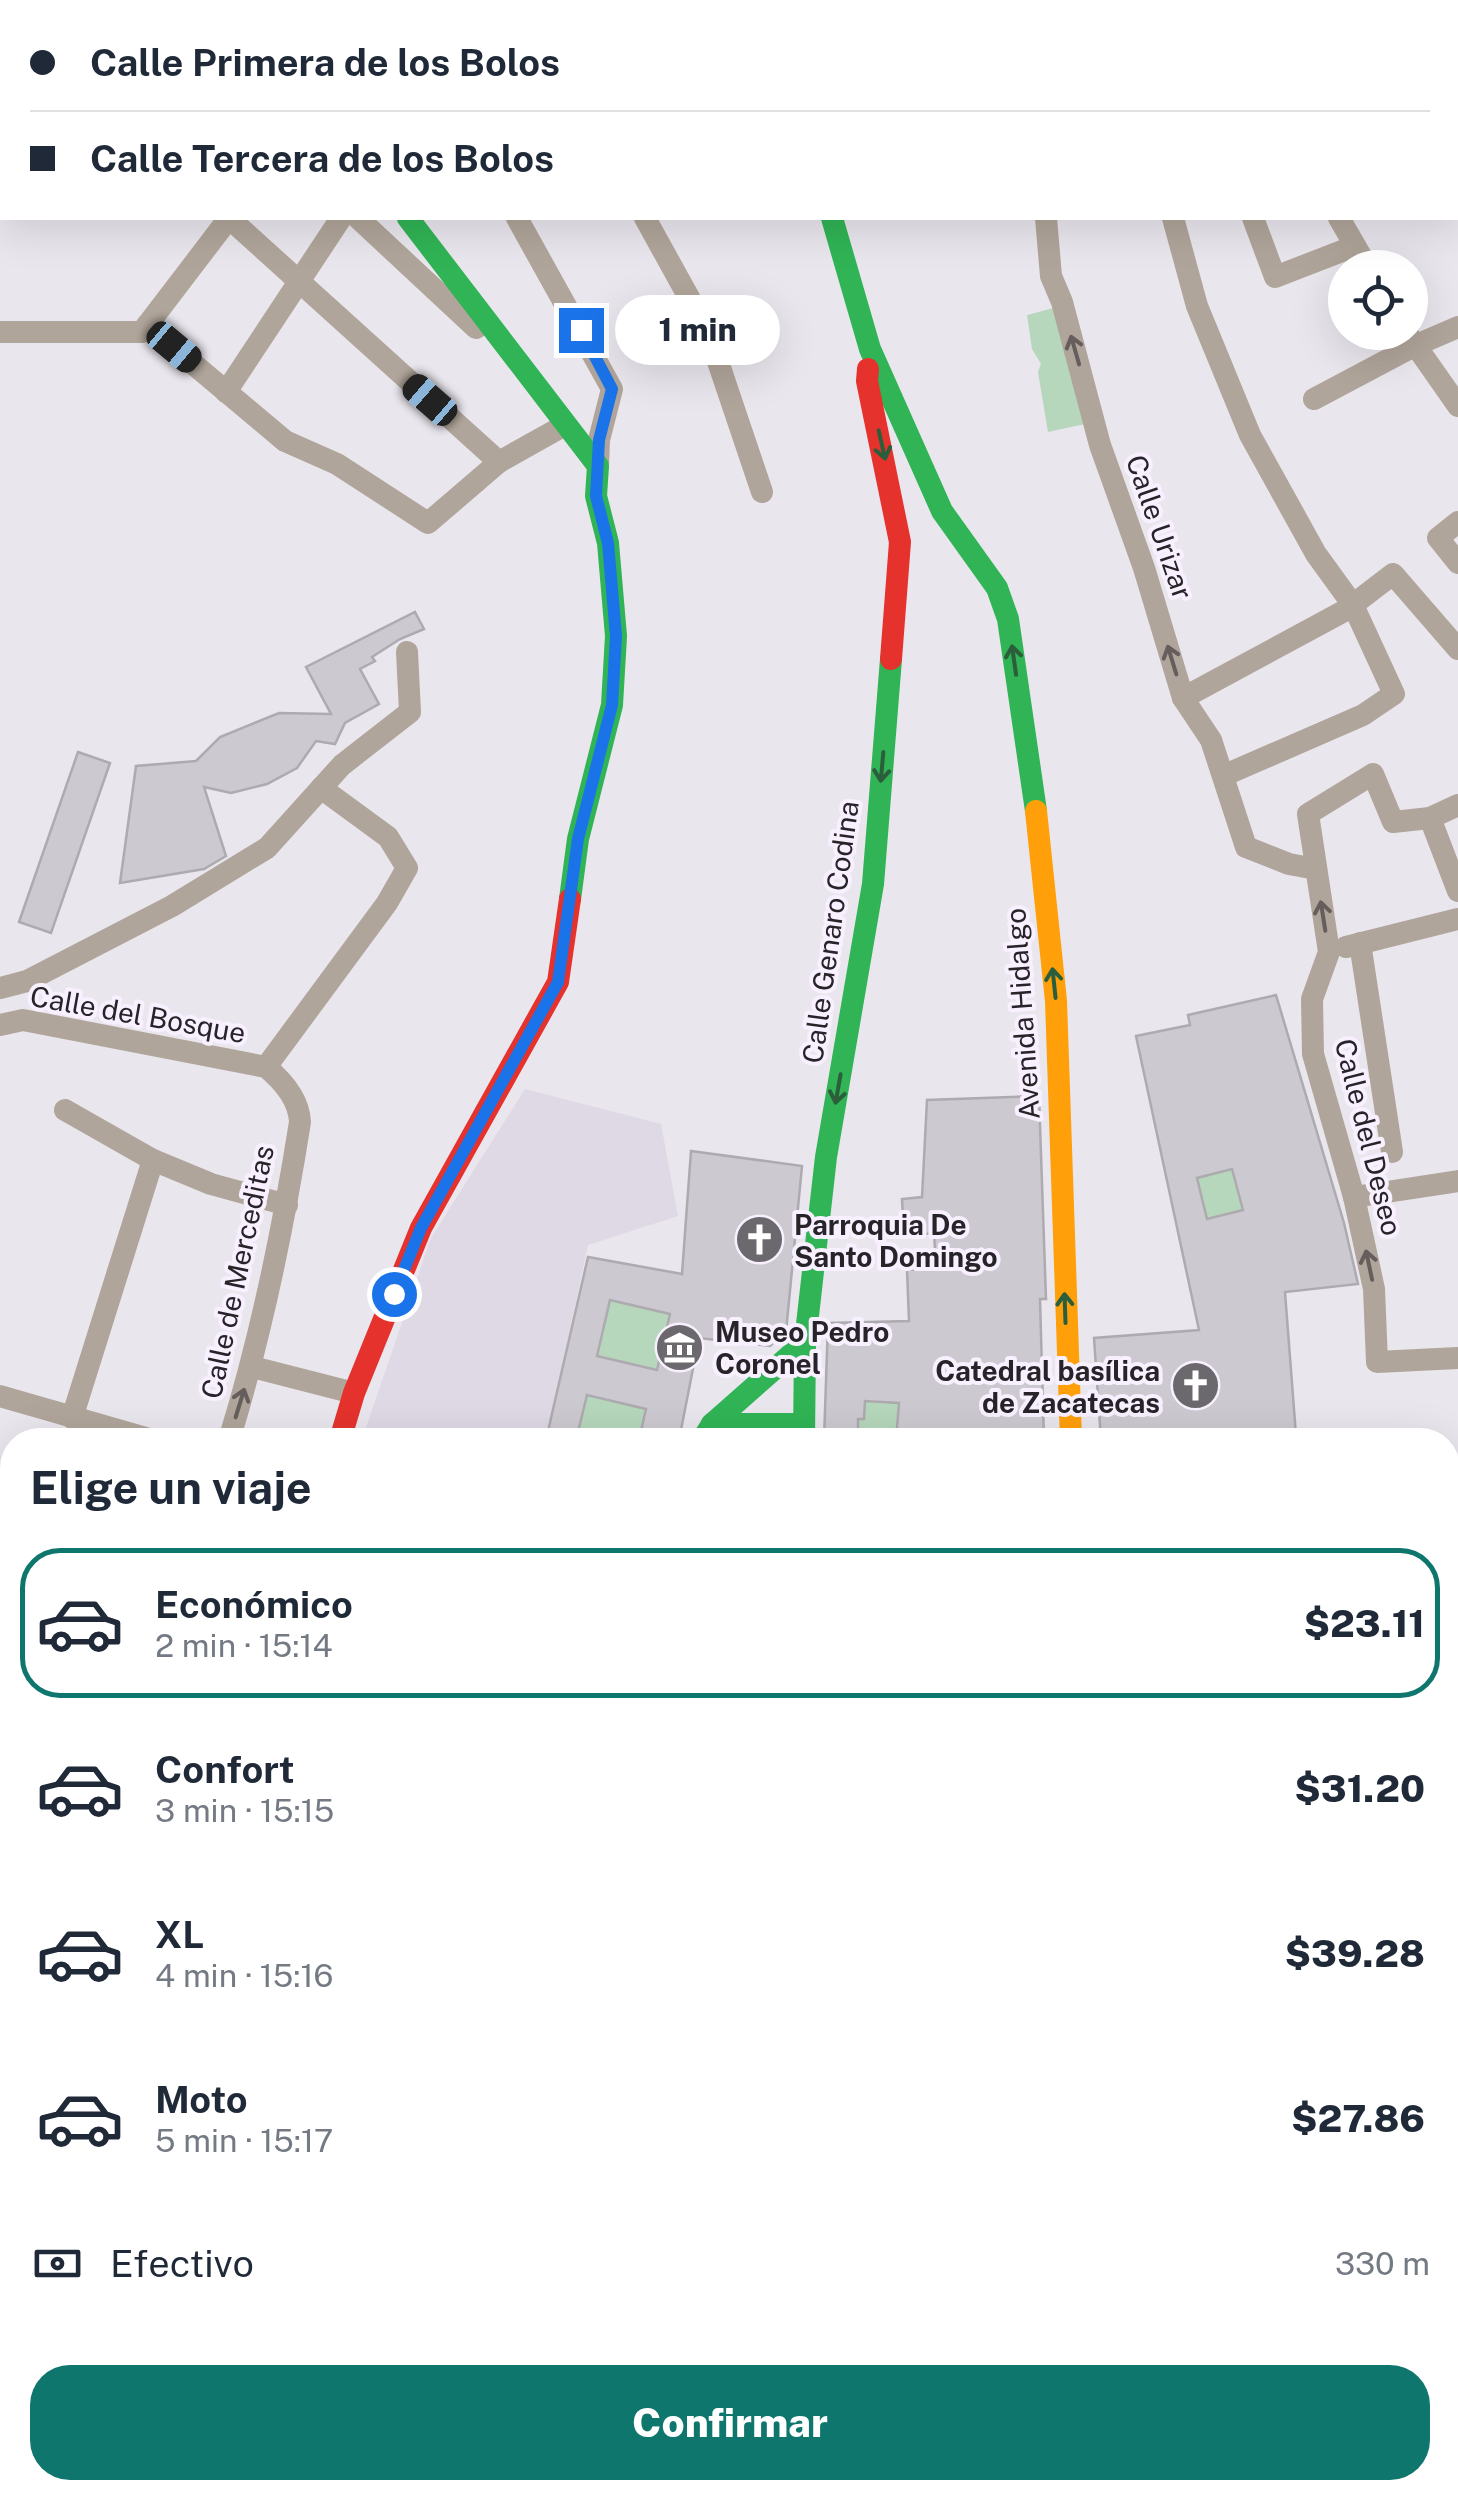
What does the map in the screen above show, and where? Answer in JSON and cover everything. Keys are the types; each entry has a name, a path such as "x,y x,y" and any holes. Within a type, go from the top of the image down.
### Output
{"street":[{"path":"0,332 142,332 227,220"},
{"path":"231,220 499,462"},
{"path":"226,392 339,220"},
{"path":"360,220 475,327 507,351"},
{"path":"409,220 598,466"},
{"path":"344,1428 421,1228 558,982 578,839 612,705 616,636 608,543 596,496 599,440 612,389 518,220"},
{"path":"646,220 708,332 762,492"},
{"path":"833,220 870,349"},
{"name":"Calle Urizar","path":"1046,220 1052,276 1100,445 1139,550 1183,698 1212,740 1246,846 1290,864 1316,869"},
{"path":"1174,220 1197,306 1250,435 1316,554 1353,605 1394,694 1364,715 1224,775"},
{"path":"1255,220 1275,277 1354,246"},
{"path":"1341,220 1357,250"},
{"path":"147,325 286,441 336,464 428,523 499,462 566,425"},
{"path":"1428,334 1458,326"},
{"name":"Avenida Hidalgo","path":"870,349 942,511 997,588 1008,620 1036,810 1056,1001 1071,1428"},
{"name":"Calle Genaro Codina","path":"804,1428 805,1342 826,1157 873,884 900,542 867,381 870,349"},
{"path":"1314,400 1394,350"},
{"path":"1419,350 1458,406"},
{"path":"1458,522 1438,538 1458,563"},
{"path":"1183,698 1353,605 1393,574 1458,649"},
{"path":"0,988 27,981 172,906 267,848 342,765 410,712 406,652"},
{"name":"Calle del Deseo","path":"1430,818 1393,822 1373,774 1308,814 1328,952 1312,999 1313,1054 1354,1197 1374,1289 1377,1362 1458,1358"},
{"path":"266,1067 387,903 407,868 388,837 321,788"},
{"path":"1458,805 1430,818 1458,891"},
{"path":"1328,952 1458,919"},
{"path":"1360,944 1392,1152"},
{"name":"Calle del Bosque","path":"0,1025 22,1020 266,1067"},
{"name":"Calle de Merceditas","path":"233,1428 252,1367 287,1205 299,1112 282,1080 266,1067"},
{"path":"65,1110 153,1160 210,1184 287,1205"},
{"path":"72,1418 153,1160"},
{"path":"1354,1197 1458,1181"},
{"path":"711,1428 805,1342"},
{"path":"252,1367 354,1393"},
{"path":"0,1396 108,1428"}],"shaded area":[{"path":"525,1089 661,1124 678,1216 588,1245 549,1428 366,1428 431,1238"}],"green space":[{"path":"1065,305 1099,421 1048,432 1038,372 1041,364 1032,349 1027,315"},
{"path":"1232,1169 1243,1210 1207,1219 1197,1178"},
{"path":"610,1300 670,1314 657,1370 597,1356"},
{"path":"587,1395 646,1409 642,1428 579,1428"},
{"path":"865,1401 899,1403 897,1428 853,1428 848,1418"}],"building":[{"path":"415,612 424,629 400,639 360,669 379,704 345,723 335,744 316,741 297,768 267,784 231,793 204,787 226,856 204,869 120,883 136,766 196,761 220,737 279,713 331,714 306,667"},
{"path":"78,752 110,763 51,933 19,922"},
{"path":"1276,995 1344,1223 1358,1284 1285,1292 1295,1428 1100,1428 1094,1338 1199,1330 1136,1036 1190,1025 1188,1015","holes":["1232,1169 1243,1210 1207,1219 1197,1178"]},
{"path":"1039,1096 1046,1299 1040,1299 1044,1428 897,1428 899,1403 865,1401 864,1419 858,1419 858,1428 824,1428 828,1323 909,1321 907,1270 936,1268 934,1233 904,1236 902,1199 922,1197 927,1100"},
{"path":"691,1151 802,1166 786,1332 770,1346 699,1338 681,1428 642,1428 646,1409 587,1395 579,1428 549,1428 588,1257 682,1274","holes":["610,1300 670,1314 657,1370 597,1356"]}],"traffic: fast":[{"path":"410,220 598,466 596,496 608,543 616,636 612,705 578,839 570,899"},
{"path":"833,220 870,349 942,511 997,588 1008,619 1036,811"},
{"path":"710,1428 805,1342 826,1157 873,884 891,659"},
{"path":"804,1428 805,1342"},
{"path":"712,1424 803,1424"}],"traffic: slow":[{"path":"1036,811 1056,1001 1071,1428"}],"traffic: jam":[{"path":"868,369 867,381 900,542 891,659"},
{"path":"344,1428 421,1228 558,982 570,899"}],"place":[{"name":"Parroquia De Santo Domingo","path":"759,1240"},
{"name":"Museo Pedro Coronel","path":"680,1347"},
{"name":"Catedral basílica de Zacatecas","path":"1195,1386"}],"route":[{"path":"394,1294 421,1228 558,982 578,839 612,705 616,636 608,543 596,496 599,440 612,389 581,330"}]}
